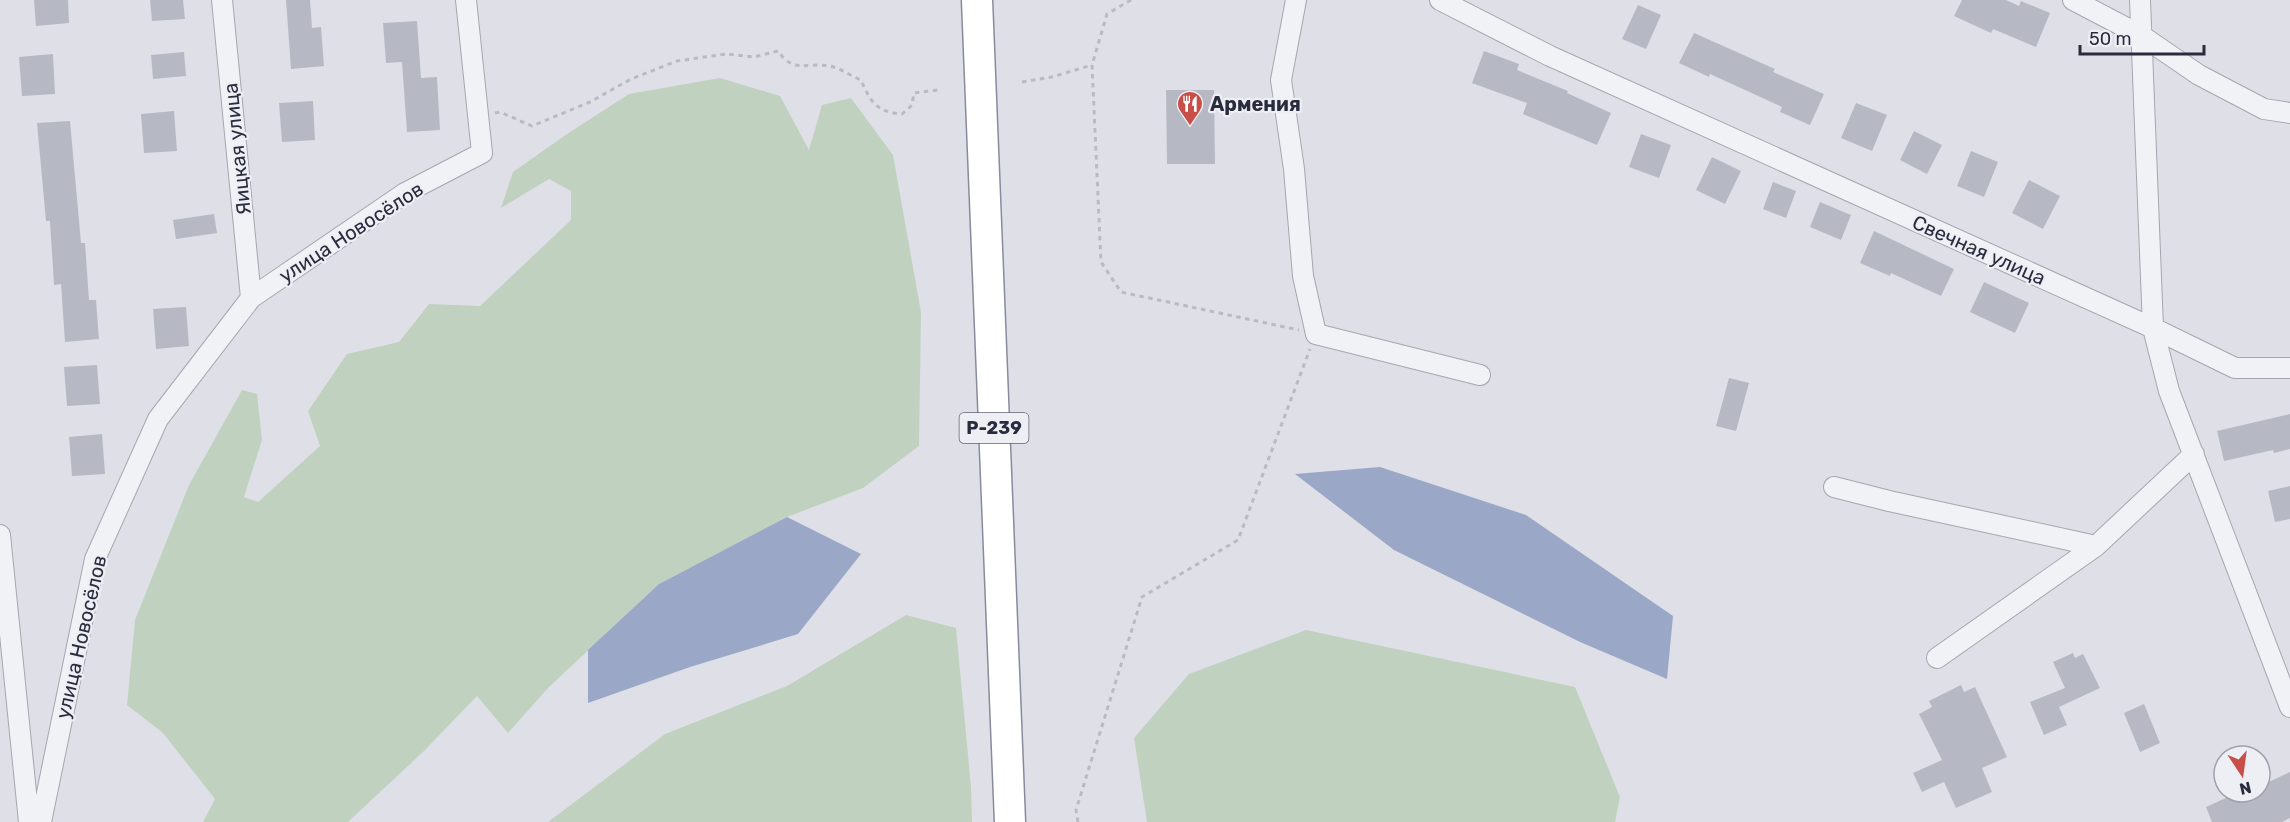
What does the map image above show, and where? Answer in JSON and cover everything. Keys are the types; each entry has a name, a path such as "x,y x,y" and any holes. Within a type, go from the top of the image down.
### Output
{"highway":[{"name":"Р-239","path":"977,0 1010,822"}],"street":[{"name":"Яицкая улица","path":"222,0 251,298"},
{"path":"466,0 478,114"},
{"path":"1296,0 1281,80 1294,169 1303,276 1316,334 1480,375"},
{"name":"Свечная улица","path":"1440,0 1550,56 2153,328 2235,368 2290,368"},
{"path":"2073,0 2142,36 2199,75 2254,105 2290,113"},
{"path":"2140,0 2153,328 2169,391 2290,706"},
{"name":"улица Новосёлов","path":"41,822 95,559 158,419 251,298 405,193 482,153 478,114"},
{"path":"1937,658 2096,546 2194,454"},
{"path":"1834,487 2096,546"},
{"path":"0,535 29,822"}],"path":[{"path":"1078,822 1076,810 1142,597 1238,540 1316,334 1121,292 1101,262 1092,65 1107,14 1131,0"},
{"path":"478,114 500,112 532,126 590,102 631,79 677,61 726,54 754,57 778,51 786,62 796,65 832,66 861,80 869,99 885,113 902,114 912,105 914,93 938,90"},
{"path":"1022,82 1052,77 1092,65"}],"green space":[{"path":"720,78 780,96 809,150 822,105 851,98 893,155 921,312 919,446 863,488 787,517 659,584 548,688 508,733 477,696 424,751 348,822 203,822 215,799 163,733 127,705 135,620 189,485 242,390 257,394 262,440 244,497 258,502 320,446 308,411 347,354 399,342 429,304 480,306 571,220 571,191 549,179 501,208 513,172 629,94"},
{"path":"906,615 956,628 971,787 972,822 548,822 665,734 787,686"},
{"path":"1306,630 1575,687 1620,797 1615,822 1147,822 1134,738 1189,674"}],"water":[{"path":"1380,467 1526,515 1673,616 1667,679 1580,642 1394,550 1295,474"},
{"path":"787,517 861,554 798,634 690,667 588,703 588,650 659,584"}],"building":[{"path":"34,0 68,0 69,23 36,26"},
{"path":"150,0 183,0 185,19 152,21"},
{"path":"286,0 310,0 312,28 321,27 324,66 291,69"},
{"path":"1962,0 2006,0 2019,6 2021,1 2050,13 2036,47 1993,29 1991,33 1954,16"},
{"path":"1638,5 1661,15 1646,49 1622,39"},
{"path":"417,21 421,78 437,77 440,130 407,132 402,62 386,63 383,23"},
{"path":"1694,33 1775,69 1773,72 1824,94 1810,125 1780,112 1782,107 1710,74 1709,77 1679,63"},
{"path":"1484,51 1519,64 1517,70 1568,91 1567,93 1611,113 1597,145 1523,114 1527,103 1472,83"},
{"path":"184,52 186,76 153,79 151,55"},
{"path":"53,54 55,94 22,96 19,57"},
{"name":"Армения","path":"1166,90 1214,90 1215,164 1167,164"},
{"path":"313,101 315,140 282,142 279,103"},
{"path":"1856,103 1887,115 1872,151 1841,138"},
{"path":"174,111 177,151 144,153 141,114"},
{"path":"70,121 81,243 85,243 89,300 96,300 99,339 65,342 61,284 54,285 50,221 46,221 37,123"},
{"path":"1914,131 1942,145 1927,174 1900,160"},
{"path":"1641,134 1671,145 1659,178 1629,167"},
{"path":"1971,151 1998,162 1984,197 1957,186"},
{"path":"1712,157 1741,171 1725,204 1696,190"},
{"path":"2029,180 2060,196 2043,229 2012,213"},
{"path":"1773,182 1796,191 1786,218 1763,209"},
{"path":"1820,202 1851,215 1841,240 1810,227"},
{"path":"214,214 217,233 176,239 173,220"},
{"path":"1874,231 1954,269 1941,296 1891,273 1890,276 1860,263"},
{"path":"1984,282 2029,303 2015,333 1970,312"},
{"path":"186,307 189,346 156,349 153,309"},
{"path":"97,365 100,404 67,406 64,367"},
{"path":"1729,378 1749,383 1736,431 1716,426"},
{"path":"2290,414 2290,449 2274,453 2273,450 2224,461 2217,431"},
{"path":"102,434 105,474 72,476 69,437"},
{"path":"2290,486 2290,519 2275,522 2268,491"},
{"path":"2073,653 2075,658 2083,654 2100,688 2059,707 2067,725 2044,735 2030,702 2065,688 2053,662"},
{"path":"1961,685 1964,692 1975,687 2007,757 1982,768 1992,792 1956,808 1944,782 1922,792 1913,773 1942,760 1919,714 1932,707 1929,701"},
{"path":"2144,704 2160,743 2140,752 2124,713"},
{"path":"2290,772 2290,818 2282,822 2212,822 2206,807 2213,804 2272,804 2272,780"}],"place":[{"name":"Армения","path":"1190,127"}]}
